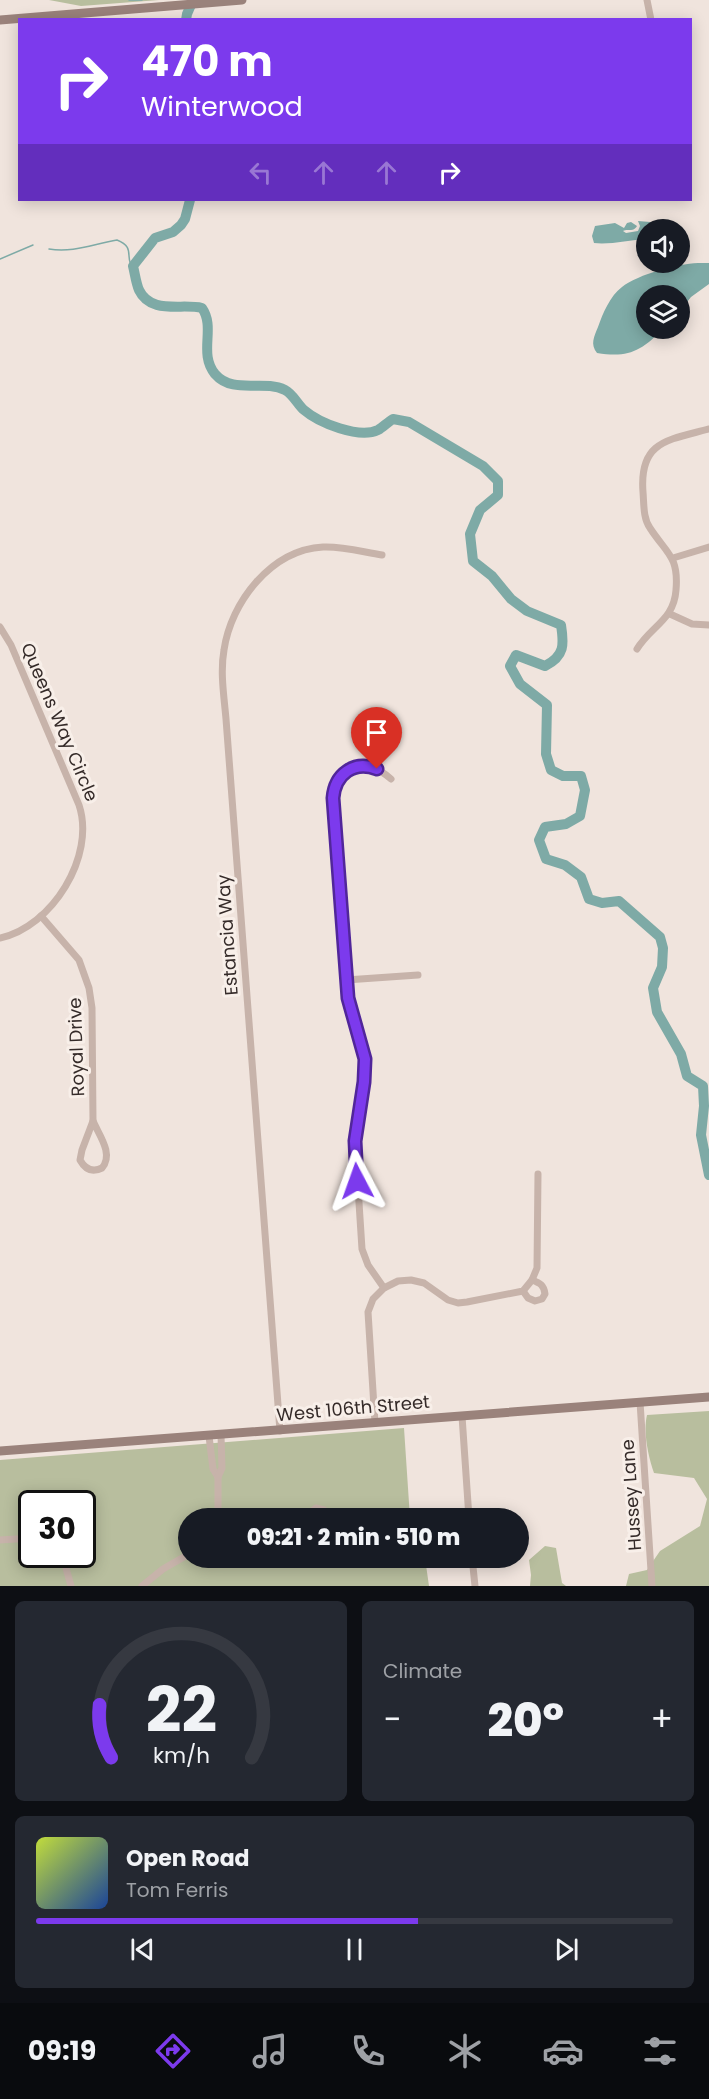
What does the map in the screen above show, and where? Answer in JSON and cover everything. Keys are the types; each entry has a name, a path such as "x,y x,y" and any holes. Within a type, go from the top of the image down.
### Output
{"street":[{"path":"26,18 242,0"},
{"path":"647,0 651,18"},
{"path":"0,20 18,19"},
{"path":"637,649 647,635 670,614 676,590 673,558 650,529 646,517 642,478 644,465 650,452 659,444 709,429"},
{"name":"Estancia Way","path":"280,1431 226,719 224,649 232,620 250,590 260,579 286,559 310,549 324,547 382,555"},
{"path":"673,558 709,547"},
{"path":"670,614 692,624 709,625"},
{"name":"Queens Way Circle","path":"0,627 8,638 27,681 79,806 84,824 82,844 64,889 54,903 25,928 0,938"},
{"path":"384,1288 368,1265 362,1249 355,1141 365,1059 351,1010 346,980 333,798 334,787 340,777 356,766 370,766 385,773 391,779"},
{"name":"Royal Drive","path":"41,916 79,960 89,988 92,1008 93,1121 80,1160 90,1170 97,1170 105,1165 107,1155 93,1121"},
{"path":"346,980 418,975"},
{"path":"375,1423 368,1312 373,1299 384,1288 398,1281 417,1281 435,1290 447,1300 458,1303 523,1291 535,1274 538,1260 538,1173"},
{"path":"523,1291 528,1298 535,1301 542,1299 546,1294 545,1290 542,1285 532,1280"},
{"name":"West 106th Street","path":"0,1451 709,1397"},
{"name":"Hussey Lane","path":"640,1402 652,1586"},
{"path":"462,1416 468,1508"},
{"path":"218,1508 218,1477 222,1468 221,1435"},
{"path":"209,1436 213,1468 218,1477"},
{"path":"0,1540 18,1539"},
{"path":"142,1586 153,1575 178,1560"},
{"path":"66,1568 71,1586"},
{"path":"473,1568 475,1586"}],"green space":[{"path":"49,0 159,0 81,6"},
{"path":"709,1411 709,1586 626,1586 629,1574 647,1570 660,1551 700,1526 707,1499 694,1478 654,1473 647,1444 647,1415"},
{"path":"404,1428 409,1508 178,1508 178,1568 426,1568 429,1586 0,1586 0,1460"},
{"path":"545,1546 556,1548 562,1583 566,1586 530,1586 529,1560"}],"water":[{"path":"631,222 636,225 634,229 623,231 626,233 636,231 636,240 594,243 592,236 595,226 615,223 624,228 627,223"},
{"path":"709,263 709,284 690,298 690,285 636,285 636,339 653,339 634,351 618,354 597,353 593,343 594,337 607,305 622,287 652,273 690,273 690,264"}],"waterway":[{"path":"129,0 142,0"},
{"path":"186,18 193,0"},
{"path":"190,201 181,225 173,232 155,238 133,266 139,290 151,303 202,308 208,324 208,358 215,374 230,384 267,386 285,390 311,415 350,431 361,433 378,430 393,419 409,422 483,466 498,481 498,495 480,510 470,534 473,561 492,576 511,599 527,611 561,625 562,649 552,662 545,666 516,655 510,666 520,684 547,705 546,754 551,770 563,776 581,776 585,790 580,816 566,824 545,827 539,840 546,859 565,865 581,877 589,899 602,903 619,901 660,937 663,948 662,967 653,988 657,1012 681,1054 687,1076 703,1086 704,1106 701,1135 709,1175"},
{"path":"49,249 75,249 117,240 127,246 134,269"},
{"path":"0,259 33,245"}],"route":[{"path":"357,1181 356,1128 366,1068 361,1038 348,998 333,798 334,787 347,770 363,765 377,769"}]}
